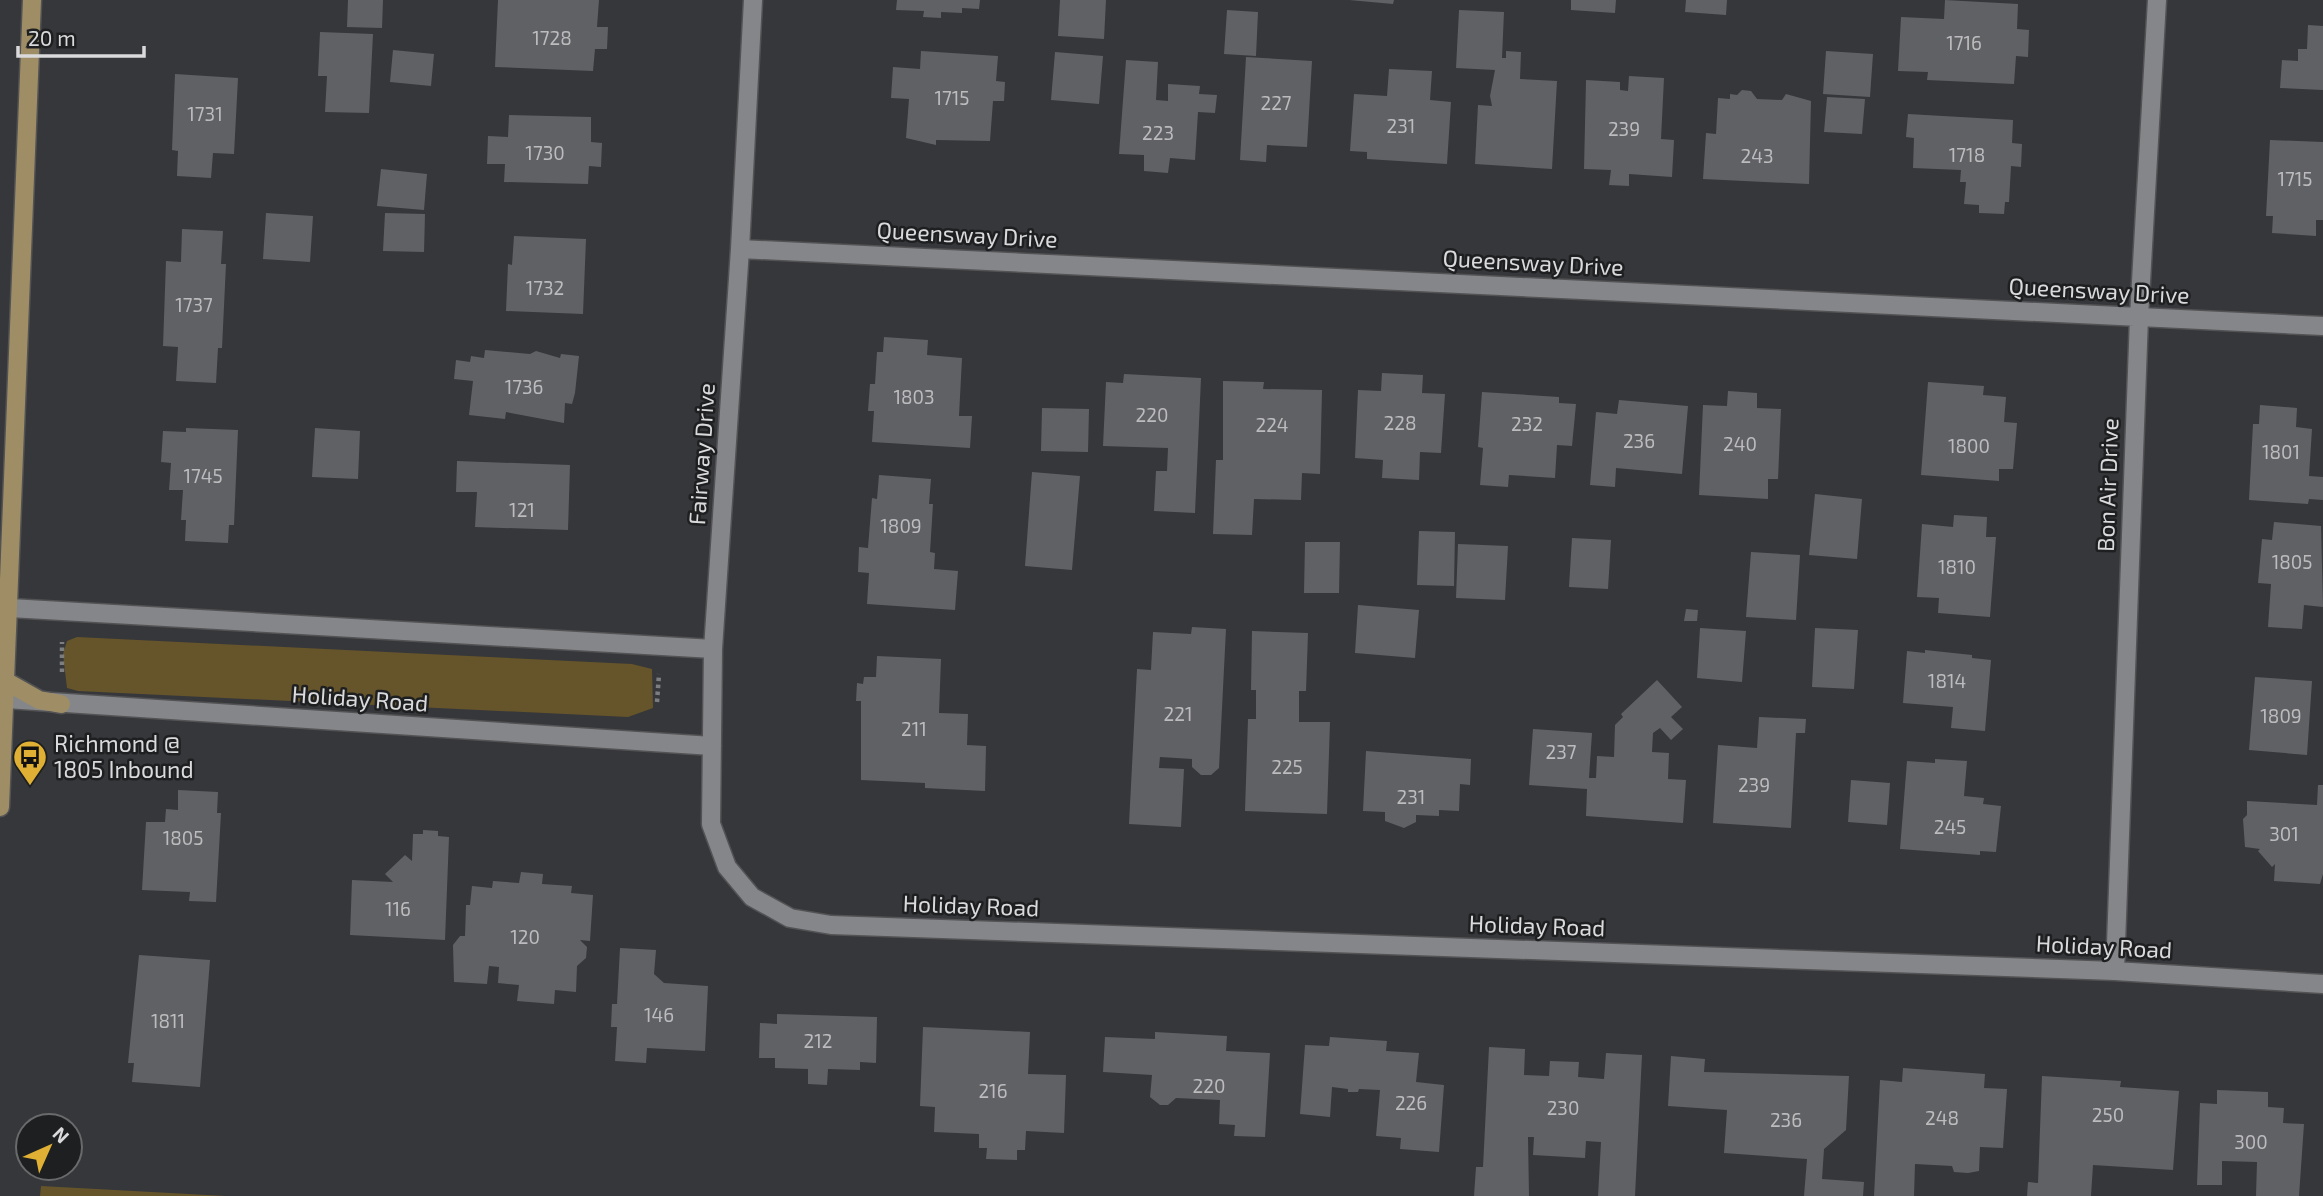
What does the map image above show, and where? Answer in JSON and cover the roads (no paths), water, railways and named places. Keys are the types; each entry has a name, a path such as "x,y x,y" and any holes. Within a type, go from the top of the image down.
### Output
{"main road":[{"path":"0,807 10,608 32,0"},
{"path":"4,686 39,700 61,704"}],"street":[{"name":"Fairway Drive","path":"753,0 740,249 713,649 711,824 727,867 755,898"},
{"name":"Bon Air Drive","path":"2115,971 2139,317 2157,0"},
{"name":"Queensway Drive","path":"740,249 2323,326"},
{"path":"10,608 713,649"},
{"name":"Holiday Road","path":"61,704 712,746"},
{"name":"Holiday Road","path":"755,898 790,918 831,925 2115,971 2323,984"}],"place":[{"name":"Richmond @ 1805 Inbound","path":"30,787"}]}
